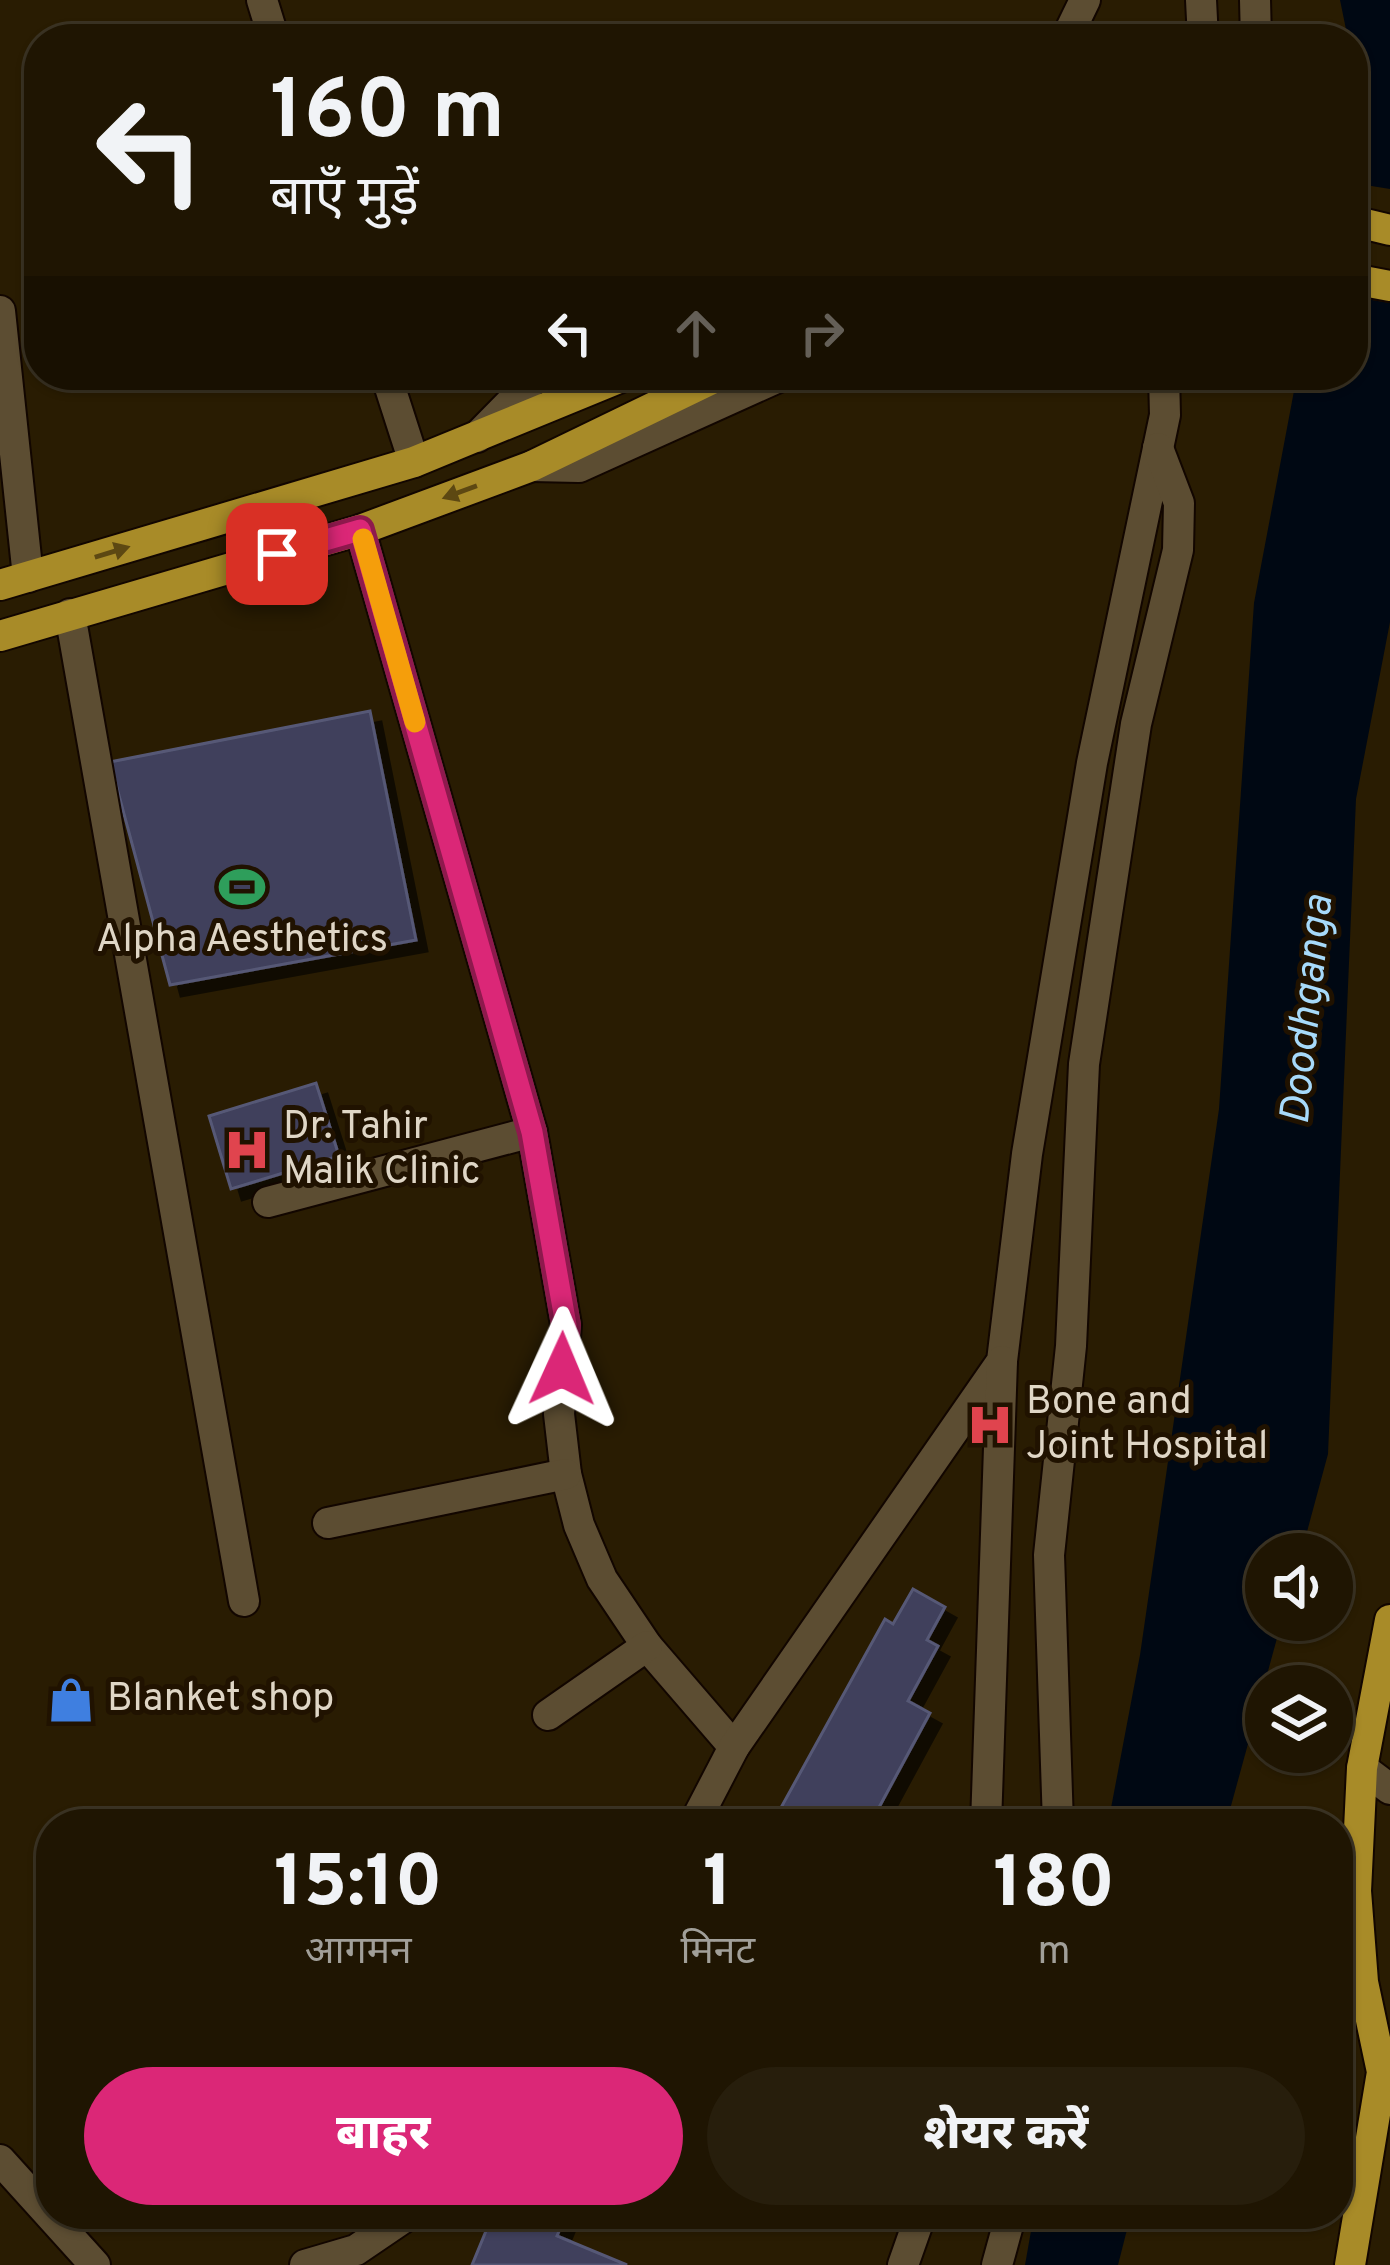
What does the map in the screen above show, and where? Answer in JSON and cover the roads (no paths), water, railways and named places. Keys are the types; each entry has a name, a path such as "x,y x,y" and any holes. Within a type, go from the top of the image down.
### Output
{"main road":[{"path":"14,581 414,462 589,390"},
{"path":"0,636 360,530 532,466 689,390"},
{"path":"1350,2265 1386,2069 1364,1982 1356,1891 1362,1768 1390,1620"}],"street":[{"path":"0,310 14,581"},
{"path":"391,390 414,462"},
{"path":"477,436 523,390"},
{"path":"532,466 579,467 750,390"},
{"path":"987,1809 1002,1360 1027,1154 1092,763 1157,448 1163,390"},
{"path":"1057,1809 1049,1555 1081,1209 1084,1064 1136,724 1181,522 1157,448"},
{"path":"360,530 532,1132 566,1325 559,1414 566,1474 602,1579 647,1646 734,1747"},
{"path":"70,614 244,1601"},
{"path":"268,1202 532,1132"},
{"path":"702,1809 734,1747 1002,1360"},
{"path":"328,1523 566,1474"},
{"path":"548,1715 647,1646"},
{"path":"1362,1768 1390,1790"},
{"path":"0,2160 36,2200"},
{"path":"62,2229 95,2265"},
{"path":"305,2265 356,2250 388,2229"},
{"path":"903,2265 916,2229"},
{"path":"997,2265 1007,2229"}],"water":[{"name":"Doodhganga","path":"1340,0 1390,0 1390,622 1356,799 1328,1454 1307,1533 1245,1533 1245,1641 1276,1641 1270,1665 1245,1665 1245,1755 1230,1809 1111,1809 1140,1655 1219,1109 1254,603 1294,390 1368,390 1368,24 1345,24"},
{"path":"1031,2229 1127,2229 1118,2265 1025,2265"}],"place":[{"name":"Alpha Aesthetics","path":"242,887"},
{"name":"Dr. Tahir Malik Clinic","path":"247,1150"},
{"name":"Bone and Joint Hospital","path":"990,1425"},
{"name":"Blanket shop","path":"71,1700"}]}
